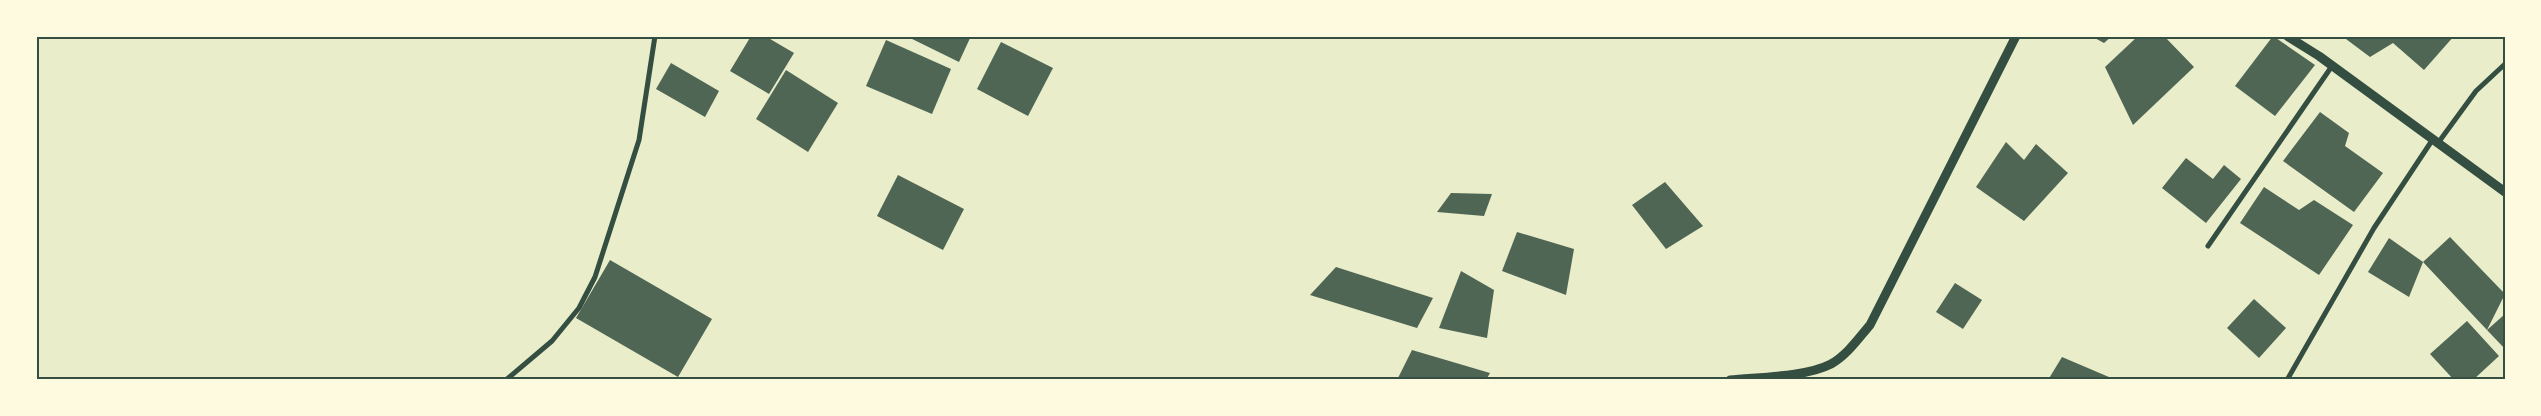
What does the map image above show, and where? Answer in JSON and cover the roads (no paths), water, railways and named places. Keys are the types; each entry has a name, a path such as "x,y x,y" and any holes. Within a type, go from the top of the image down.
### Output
{"street":[{"path":"506,380 552,341 578,308 595,277 639,140 655,36"},
{"path":"1730,380 1803,376 1830,364 1852,347 1870,325 2016,36"},
{"path":"2287,36 2332,66 2505,192"},
{"path":"2287,380 2374,228 2436,141 2476,91 2505,64"},
{"path":"2208,246 2332,66"}]}
